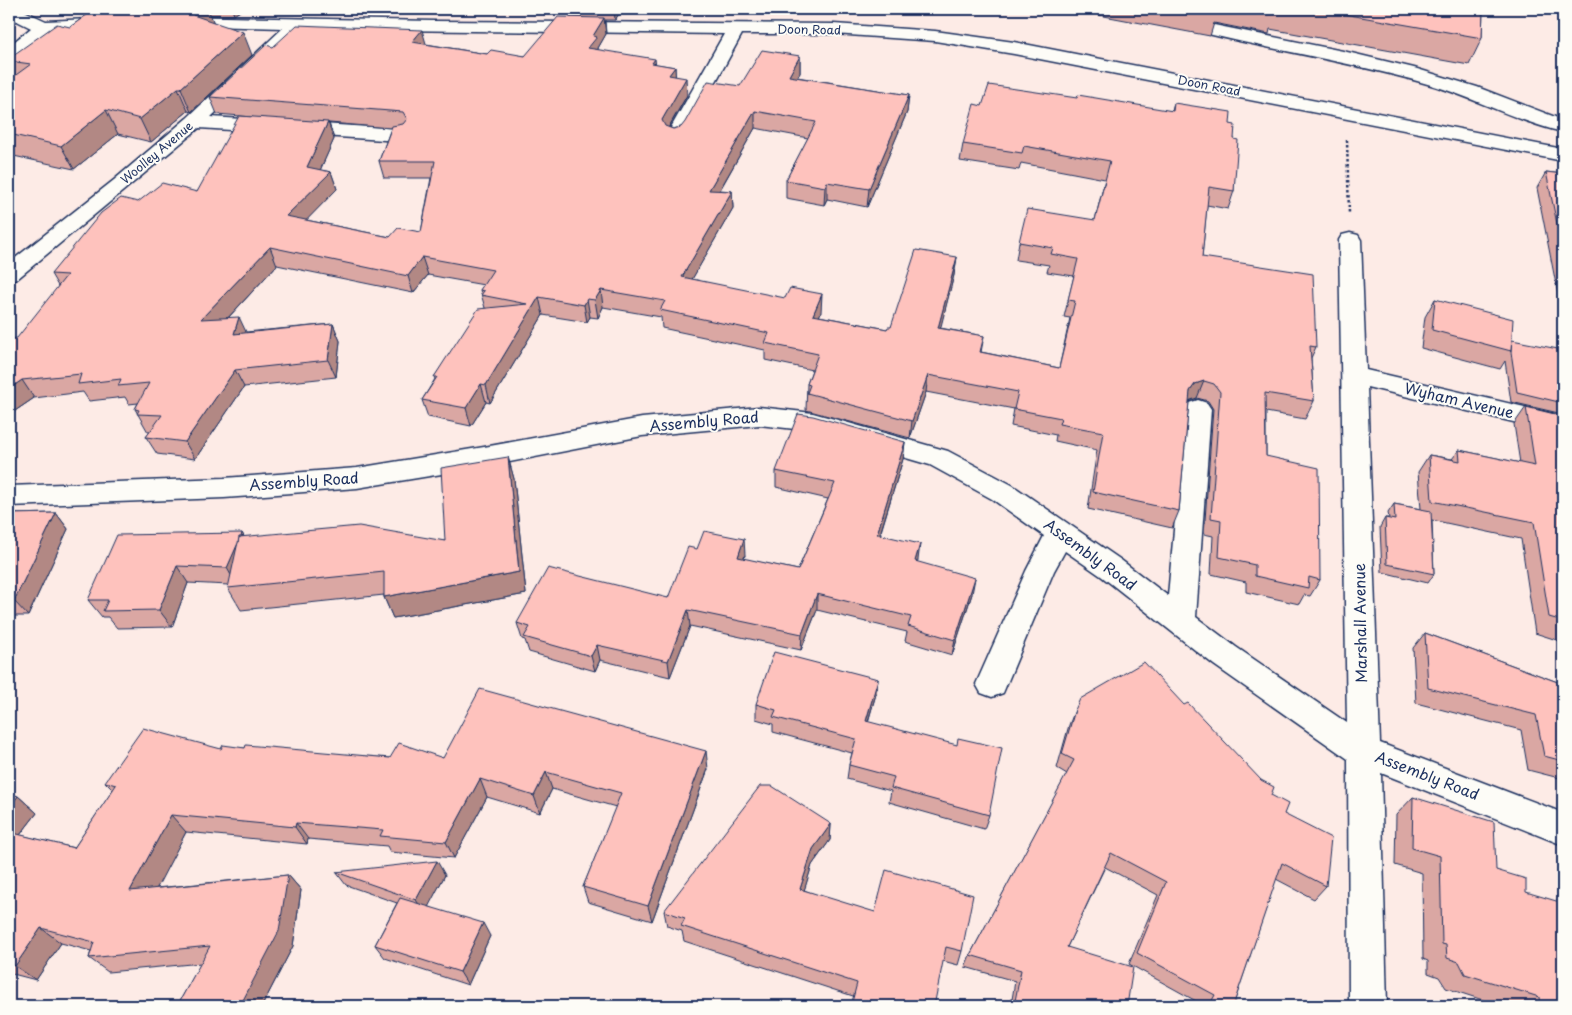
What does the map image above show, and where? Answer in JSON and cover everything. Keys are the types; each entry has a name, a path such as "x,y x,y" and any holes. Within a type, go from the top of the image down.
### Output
{"main road":[{"path":"1553,9 1563,10"}],"street":[{"path":"419,9 431,16 433,26"},
{"path":"9,10 44,27 129,22"},
{"name":"Doon Road","path":"157,22 834,29 935,36 1014,48 1563,154"},
{"name":"Woolley Avenue","path":"9,274 121,184 194,122 298,24"},
{"path":"9,55 44,27"},
{"path":"675,138 736,29"},
{"path":"1214,30 1413,74 1471,92 1531,116 1563,126"},
{"path":"194,122 400,135"},
{"name":"Marshall Avenue","path":"1350,240 1364,752 1368,1006"},
{"name":"Wyham Avenue","path":"1355,376 1563,425"},
{"path":"1181,622 1198,409"},
{"name":"Assembly Road","path":"9,496 224,488 357,478 484,457 642,427 759,416 813,422 877,438 939,458 1002,492 1111,568 1225,656 1364,752 1563,829"},
{"path":"992,684 1040,571 1060,533"}],"path":[{"path":"1346,134 1350,240"}],"building":[{"path":"95,9 202,9 193,15 243,32 181,88 178,88 140,119 106,110 61,146 9,134 9,80 31,64 9,61 9,58 57,24 70,27"},
{"path":"1315,9 1483,9 1482,38"},
{"path":"558,17 604,18 593,36 597,37 588,48 655,59 652,63 675,67 669,75 686,78 662,120 665,126 673,129 681,127 685,122 708,81 740,86 762,50 800,56 789,76 909,95 869,189 827,182 825,187 786,180 816,122 755,111 709,190 732,191 682,277 785,298 790,288 822,294 813,315 887,329 891,327 916,250 957,257 938,328 984,336 980,352 1059,368 1075,301 1068,300 1078,259 1051,254 1053,248 1019,242 1027,209 1095,220 1110,161 1024,146 1022,153 963,144 974,104 982,106 989,85 1077,98 1078,95 1173,111 1174,103 1231,112 1230,124 1235,125 1234,139 1238,140 1234,191 1209,187 1202,257 1313,274 1316,347 1310,346 1314,401 1265,393 1266,456 1319,468 1320,580 1309,577 1308,588 1255,576 1255,565 1219,557 1221,520 1211,518 1220,392 1214,384 1204,381 1195,384 1190,391 1179,511 1093,492 1103,432 1059,424 1061,418 1014,409 1018,392 928,375 912,421 807,393 810,385 807,384 818,354 765,343 769,333 660,310 665,301 601,290 595,300 587,299 584,305 539,297 486,385 481,384 466,408 422,400 437,377 434,377 478,309 527,304 481,295 484,291 480,290 493,270 422,257 408,276 270,247 201,319 239,317 234,334 333,324 328,360 235,370 185,442 146,437 162,415 137,414 139,410 135,409 149,383 118,386 121,379 78,384 81,374 22,380 9,389 9,339 17,338 67,275 51,274 101,213 121,198 138,202 162,183 197,192 239,116 328,122 307,167 331,172 286,216 390,237 398,228 421,232 435,161 379,161 392,126 403,124 407,119 403,112 210,97 266,45 273,47 297,25 422,30 412,42 487,54 491,50 525,56"},
{"path":"1546,172 1563,174 1563,252"},
{"path":"1435,299 1513,319 1511,351 1432,330"},
{"path":"1512,340 1563,350 1563,403 1517,392 1511,352"},
{"path":"1526,407 1563,416 1563,621 1549,617 1534,522 1432,501 1429,455 1460,461 1459,450 1535,466"},
{"path":"798,414 813,416 905,442 877,534 920,544 915,561 975,578 955,640 908,626 911,617 817,594 802,634 688,610 668,661 597,645 591,656 524,637 530,627 517,623 548,568 668,598 688,547 697,549 704,531 744,539 738,557 798,570 835,483 776,471"},
{"path":"508,457 519,572 384,597 384,572 228,588 239,537 359,526 445,541 441,468"},
{"path":"1394,504 1431,511 1434,574 1387,564 1385,518 1395,520"},
{"path":"56,513 14,601 9,601 9,514"},
{"path":"242,533 227,568 177,566 159,610 103,611 108,600 88,600 117,535"},
{"path":"1425,633 1563,684 1563,761 1544,756 1536,715 1428,688"},
{"path":"774,652 878,679 866,721 957,745 958,738 1002,748 989,815 891,788 894,777 849,765 856,739 773,717 776,710 756,704"},
{"path":"1144,662 1184,705 1188,703 1261,780 1274,787 1271,795 1288,804 1284,814 1331,838 1326,886 1282,863 1233,1006 1209,1006 1215,995 1137,953 1166,882 1111,853 1067,947 1133,967 1127,1006 1014,1006 1021,970 970,955 1074,760 1062,754 1080,699"},
{"path":"480,689 706,751 648,906 583,887 621,793 546,772 534,796 480,779 446,842 380,836 383,830 296,823 295,827 171,815 130,891 288,875 279,931 240,1006 177,1006 210,946 89,958 94,942 41,928 15,966 9,965 9,832 74,848 116,785 105,782 143,728 221,749 223,745 245,748 246,745 390,758 399,743 443,758"},
{"path":"760,786 772,786 831,824 813,849 800,889 875,912 886,870 973,895 962,951 946,947 934,1006 851,1006 857,983 681,926 685,918 664,911"},
{"path":"9,793 18,796 9,808"},
{"path":"1413,797 1494,822 1496,870 1526,879 1526,892 1563,903 1563,1006 1540,1006 1539,997 1465,974 1459,962 1447,958 1446,945 1442,944 1440,856 1412,848"},
{"path":"437,861 416,900 336,872"},
{"path":"400,898 483,923 460,972 375,945"}]}
